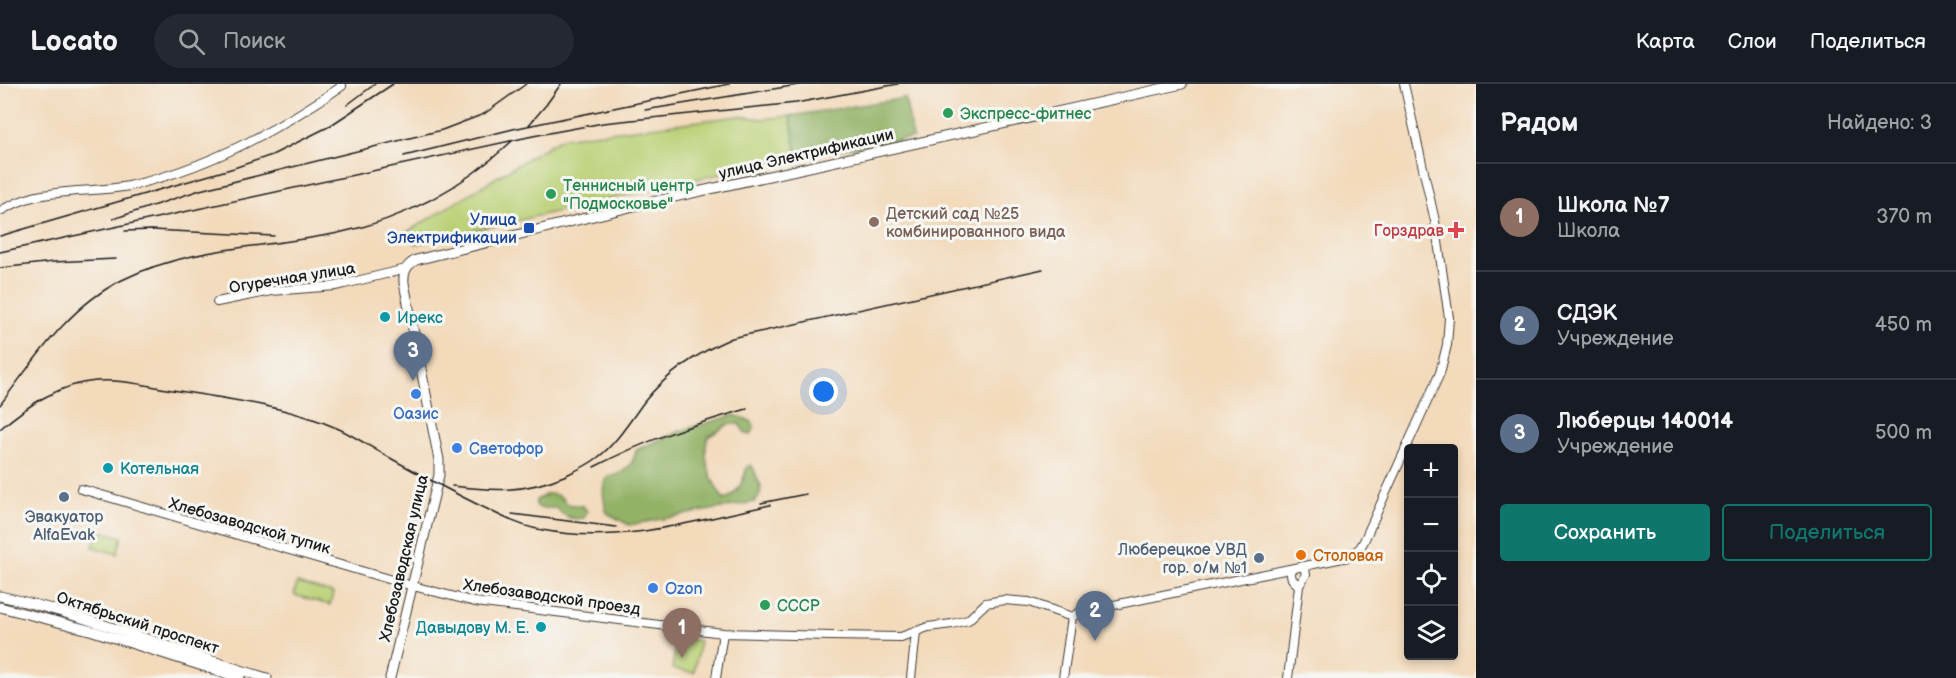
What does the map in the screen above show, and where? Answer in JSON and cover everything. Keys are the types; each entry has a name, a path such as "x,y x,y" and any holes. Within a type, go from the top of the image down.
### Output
{"main road":[{"name":"улица Электрификации","path":"406,268 417,260 634,206 1182,84"},
{"name":"Хлебозаводская улица","path":"390,678 438,483 439,460 404,282 406,268"},
{"name":"Октябрьский проспект","path":"0,596 27,602 267,678"},
{"name":"Октябрьский проспект","path":"0,607 93,631 240,678"}],"street":[{"path":"0,211 34,197 128,186 203,163 308,108 343,84"},
{"path":"1064,678 1072,617 1080,612 1348,557 1360,548 1440,373 1447,345 1449,318 1435,220 1404,84"},
{"name":"Огуречная улица","path":"217,302 271,291 336,286 406,268"},
{"name":"Хлебозаводской тупик","path":"81,489 413,586"},
{"path":"1288,678 1299,586 1306,574 1304,567"},
{"path":"1290,570 1292,579 1299,586"},
{"name":"Хлебозаводской проезд","path":"413,586 475,602 723,633 901,637 968,620 986,603 1004,600 1029,602 1072,617"},
{"path":"911,678 916,632"},
{"path":"716,678 723,633"}],"green space":[{"path":"905,98 913,138 797,156 790,116"},
{"name":"Теннисный центр \"Подмосковье\"","path":"740,116 761,119 790,116 797,156 416,244 407,232 561,138"},
{"path":"734,415 751,421 754,428 751,435 746,434 739,424 729,424 708,437 707,461 715,486 724,500 737,490 747,467 751,465 761,485 760,495 754,502 629,525 607,513 603,491 604,482 609,476 619,473 632,463 636,450 683,430"},
{"path":"547,494 558,496 567,504 583,506 587,511 584,518 569,518 556,508 540,508 536,505 536,500"},
{"path":"98,530 122,537 117,554 93,547"},
{"path":"297,583 333,593 330,605 294,595"},
{"path":"677,637 700,641 694,673 672,669"}],"railway":[{"path":"347,105 375,84"},
{"path":"0,236 272,155 328,127 393,84"},
{"path":"113,219 200,190 442,130 484,114 526,84"},
{"path":"528,126 561,84"},
{"path":"404,156 513,129 729,84"},
{"path":"645,110 804,84"},
{"path":"0,252 533,136 603,123 796,103 898,84"},
{"path":"0,405 40,352 69,319 85,304 122,280 174,260 228,249 338,233 387,219 410,210 453,187 512,141"},
{"path":"125,231 152,230 274,236"},
{"path":"0,268 53,262 116,259"},
{"path":"452,486 495,490 522,488 549,482 581,468 610,446 663,381 695,357 732,338 1043,269"},
{"path":"0,429 32,404 56,391 96,381 125,382 257,404 319,421 345,432 500,516 535,529 571,534 628,533 685,524 770,505"},
{"path":"594,467 669,434 747,409"},
{"path":"761,503 806,494"},
{"path":"512,514 616,527"}],"place":[{"name":"Экспресс-фитнес","path":"948,113"},
{"name":"Теннисный центр \"Подмосковье\"","path":"551,194"},
{"name":"Детский сад №25 комбинированного вида","path":"874,222"},
{"name":"Улица Электрификации","path":"529,228"},
{"name":"Горздрав","path":"1456,230"},
{"name":"Ирекс","path":"385,317"},
{"name":"Люберцы 140014","path":"413,381"},
{"name":"Оазис","path":"416,394"},
{"name":"Светофор","path":"457,448"},
{"name":"Котельная","path":"108,468"},
{"name":"Эвакуатор AlfaEvak","path":"64,497"},
{"name":"Столовая","path":"1301,555"},
{"name":"Люберецкое УВД гор. о/м №1","path":"1259,558"},
{"name":"Ozon","path":"653,588"},
{"name":"СССР","path":"765,605"},
{"name":"Давыдову М. Е.","path":"541,627"},
{"name":"СДЭК","path":"1095,641"},
{"name":"Школа №7","path":"682,658"}]}
